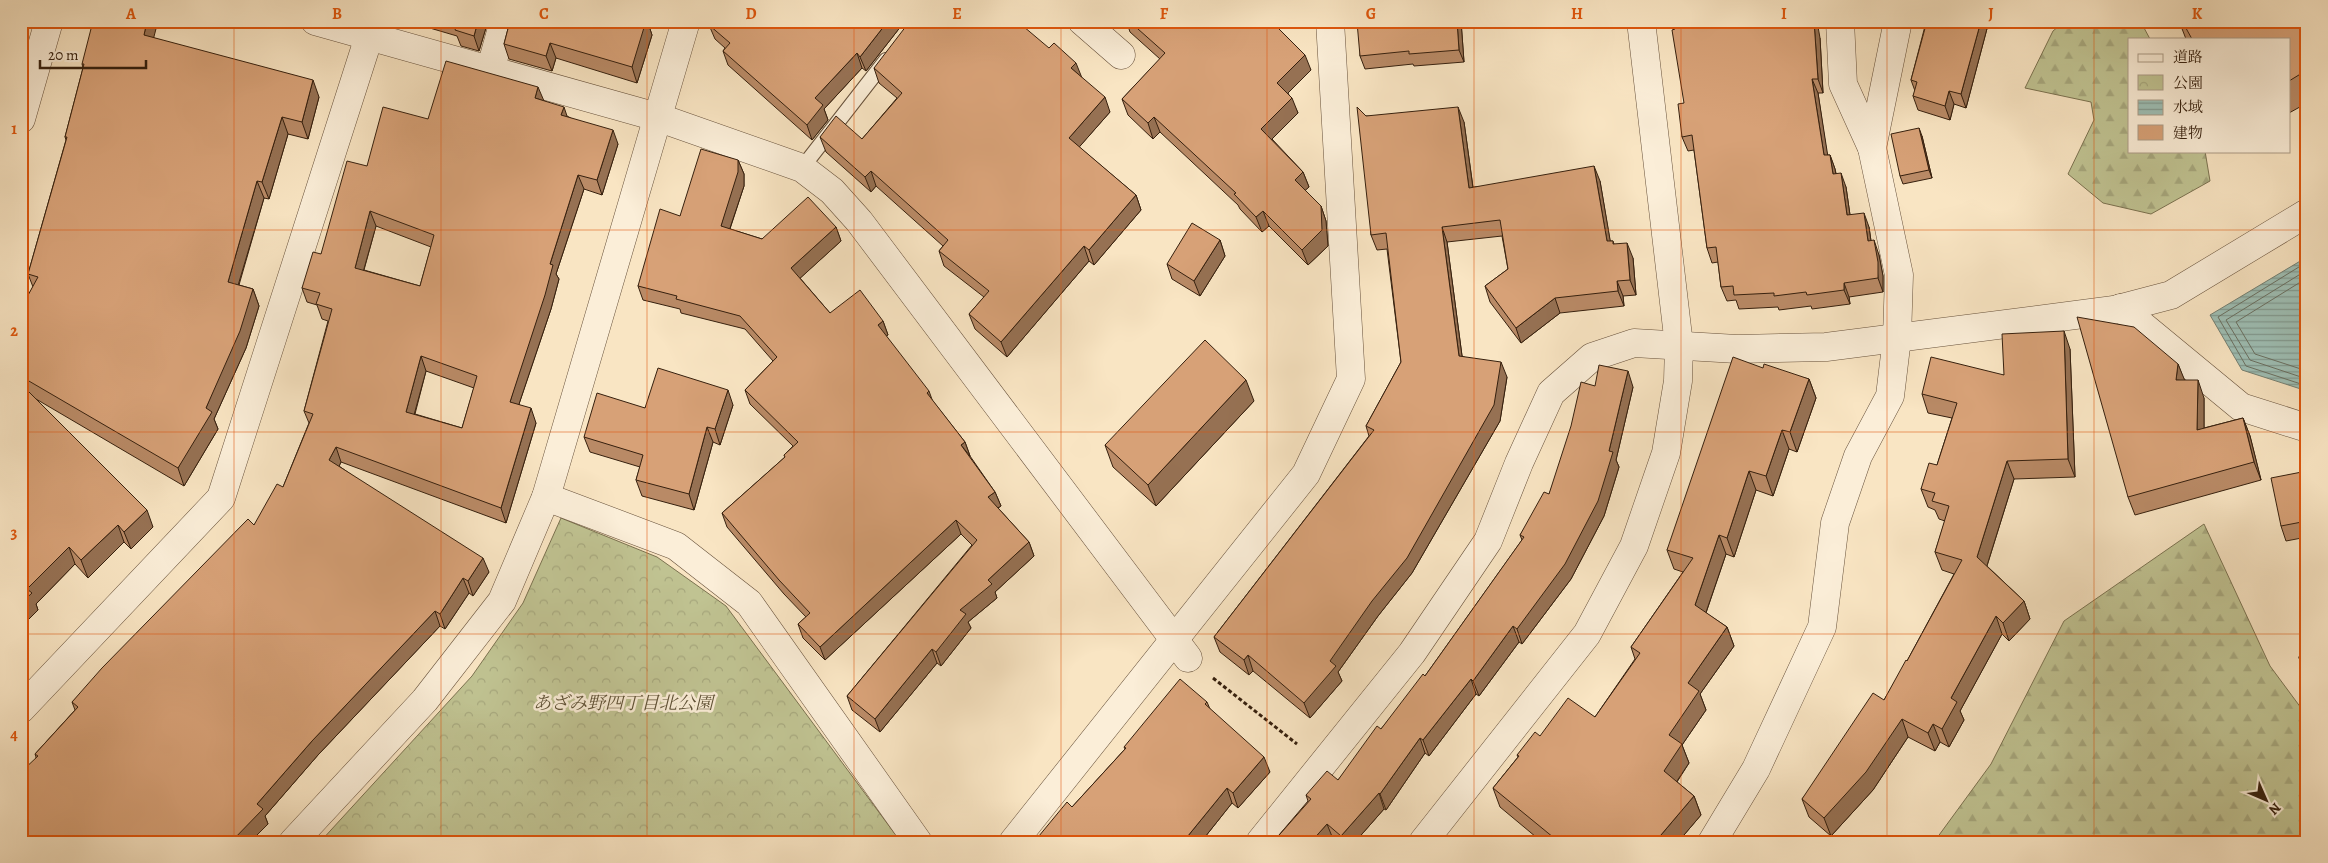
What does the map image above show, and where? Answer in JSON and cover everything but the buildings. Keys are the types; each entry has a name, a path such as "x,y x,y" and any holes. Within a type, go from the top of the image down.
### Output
{"street":[{"path":"21,119 50,21"},
{"path":"315,21 372,29 490,71 657,117 802,168 832,191 859,221 1181,649"},
{"path":"490,71 504,21"},
{"path":"293,842 425,700 502,601 546,497 686,21"},
{"path":"1082,21 1121,55"},
{"path":"1013,842 1181,649 1306,474 1351,380 1330,21"},
{"path":"1423,842 1587,634 1630,554 1666,453 1678,381 1679,344 1641,21"},
{"path":"1712,842 1756,769 1822,627 1835,523 1858,456 1890,396 1897,338 1899,275 1872,148 1843,84 1840,21"},
{"path":"1872,148 1898,21"},
{"path":"21,709 221,498 372,29"},
{"path":"1260,842 1315,758 1412,653 1488,541 1519,463 1552,393 1592,358 1634,343 1679,344 1737,349 1806,348 1897,338 2121,308 2171,295 2307,212"},
{"path":"2121,308 2240,407 2307,428"},
{"path":"546,497 676,546 749,603 918,842"}],"lane":[{"path":"802,168 894,49"}],"path":[{"path":"1181,649 1315,758"}],"green space":[{"path":"2065,21 2149,21 2143,26 2149,38 2128,38 2128,152 2205,152 2210,181 2151,214 2103,203 2068,174 2094,120 2091,102 2025,88 2053,31"},
{"name":"あざみ野四丁目北公園","path":"561,518 657,557 726,606 901,842 320,842 472,676 523,603"},
{"path":"2204,524 2270,666 2307,716 2307,842 1934,842 1991,764 2064,621"}],"water":[{"path":"2307,257 2307,391 2242,370 2210,315"}]}
